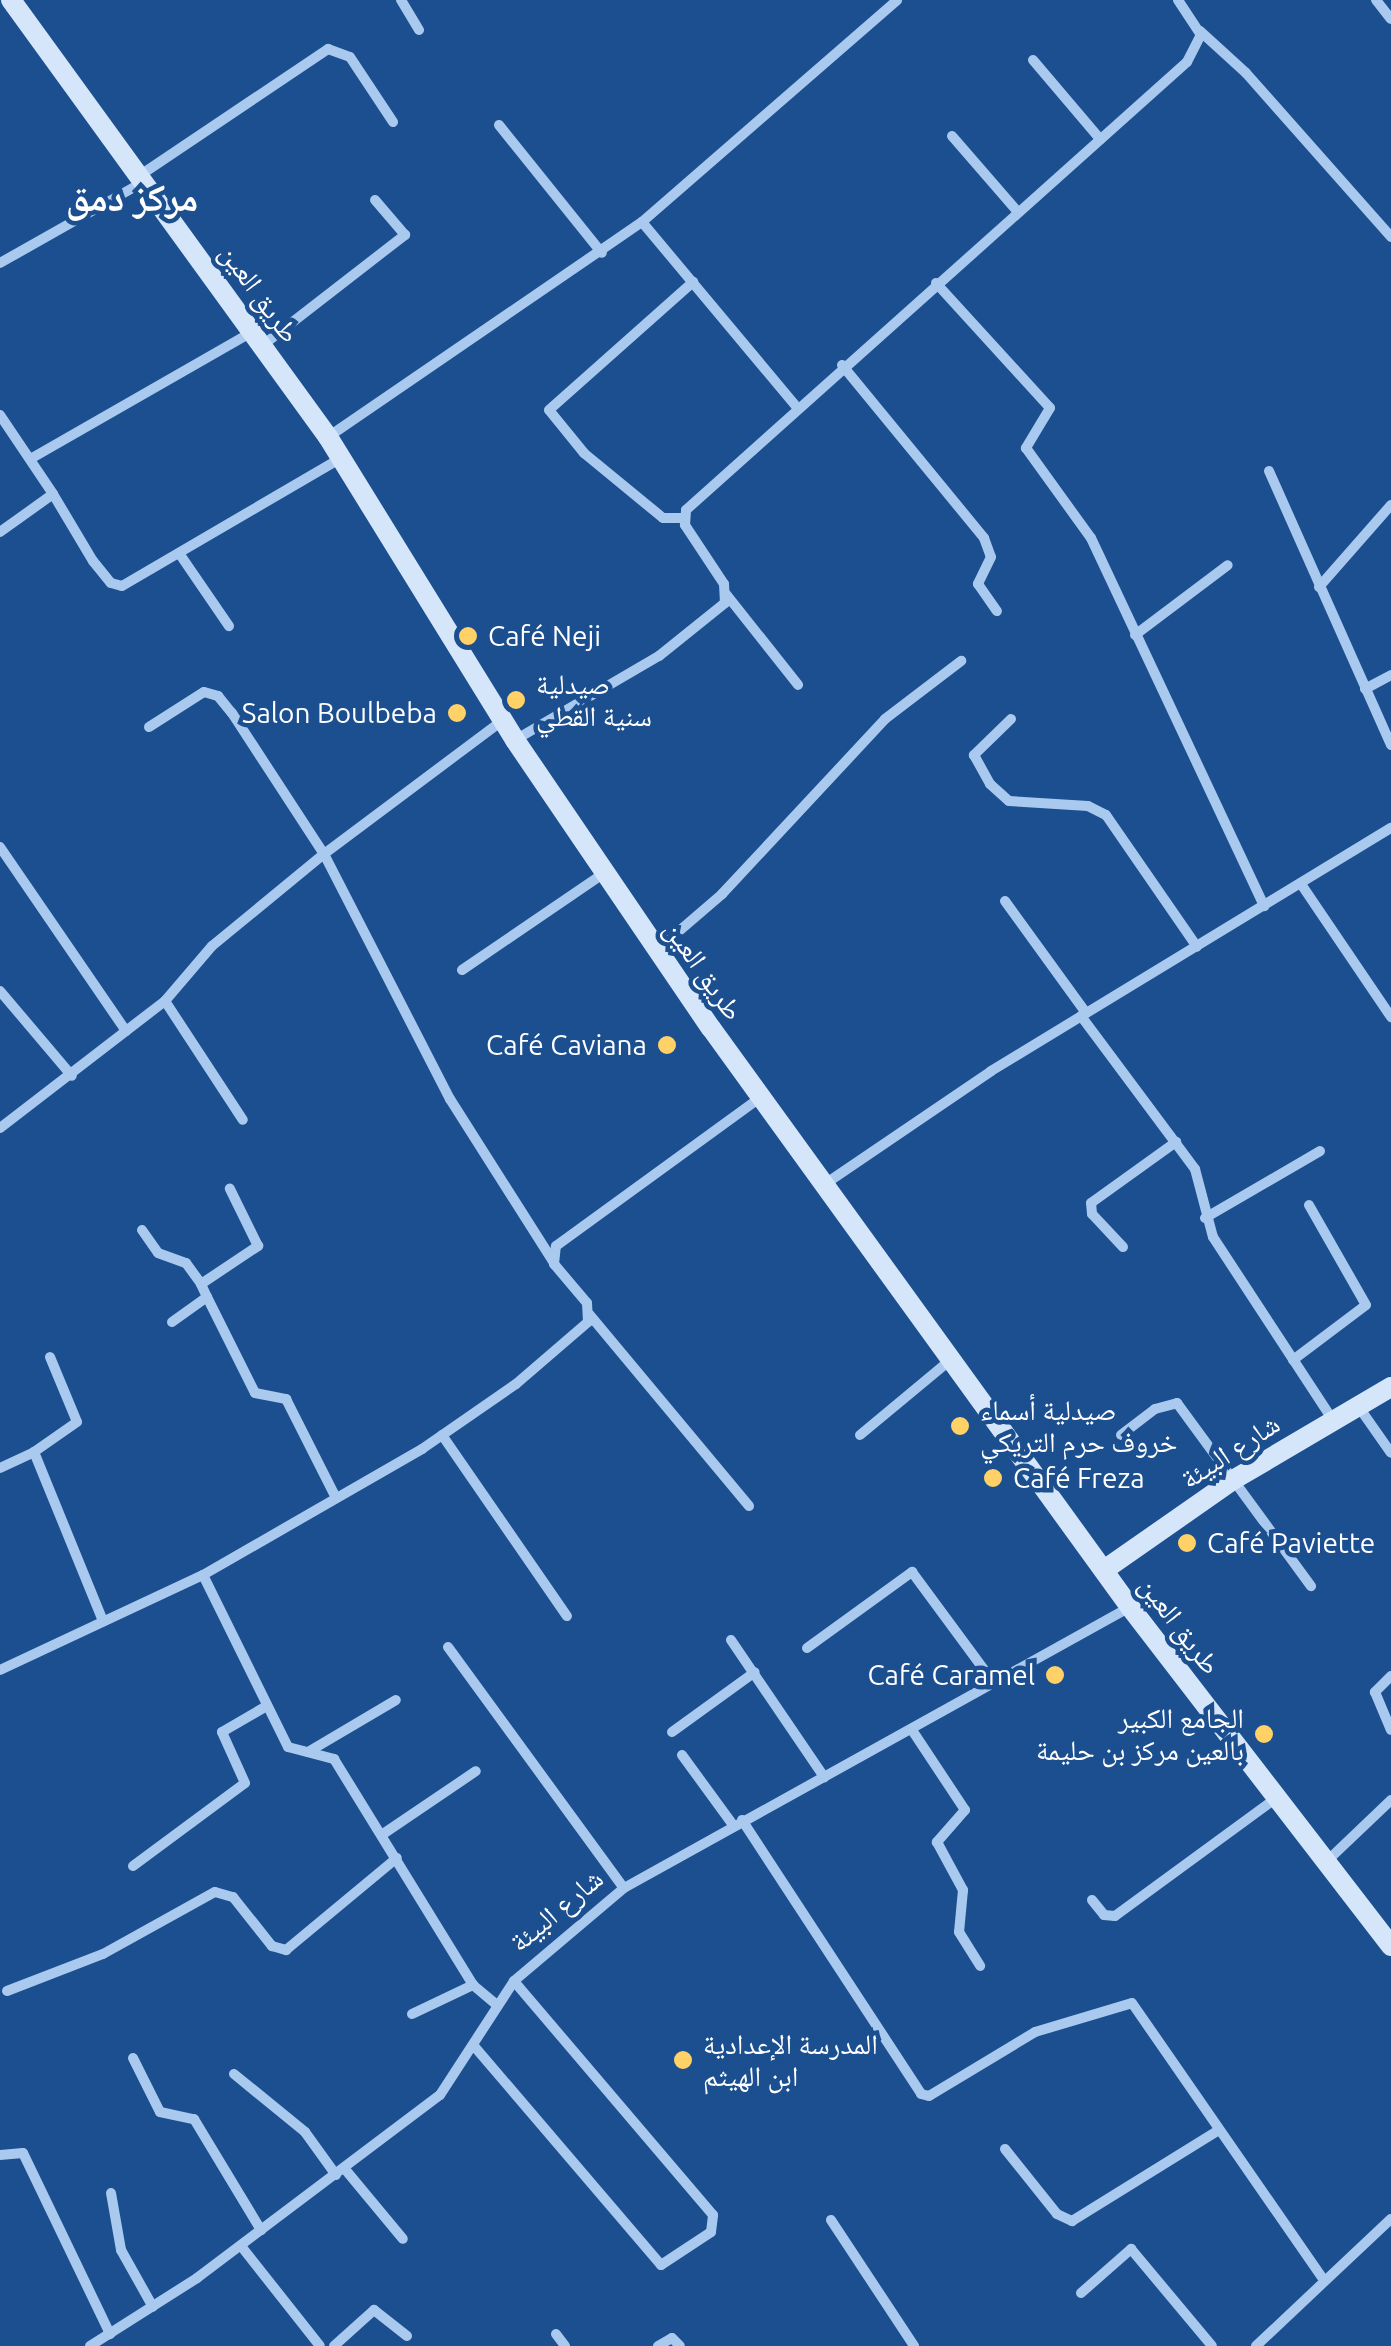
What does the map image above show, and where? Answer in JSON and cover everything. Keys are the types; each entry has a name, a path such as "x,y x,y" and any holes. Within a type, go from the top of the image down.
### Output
{"main road":[{"name":"طريق العين","path":"11,0 328,436 514,740 656,951 1130,1607 1391,1946"},
{"name":"شارع البيئة","path":"1104,1570 1233,1480 1391,1387"}],"street":[{"path":"401,0 418,30"},
{"path":"328,436 642,222 897,0"},
{"path":"1177,0 1200,32 1246,73 1391,237"},
{"path":"1376,0 1391,19"},
{"path":"684,518 698,497 796,406 1187,62 1200,32"},
{"path":"0,263 141,179 328,49 350,57 394,122"},
{"path":"1032,60 1100,139"},
{"path":"500,126 602,252"},
{"path":"952,136 1018,212"},
{"path":"32,458 258,338 405,235 375,200"},
{"path":"642,222 796,406"},
{"path":"684,518 663,518 584,454 548,410 693,282"},
{"path":"936,283 1047,402 1050,416 1026,448 1090,538 1264,906"},
{"path":"842,365 984,538 992,557 978,584 998,611"},
{"path":"0,415 115,586 182,556 342,458"},
{"path":"1268,471 1391,746"},
{"path":"0,532 53,494"},
{"path":"1319,587 1391,505"},
{"path":"684,518 726,594 798,686"},
{"path":"182,556 228,626"},
{"path":"1135,635 1228,565"},
{"path":"514,740 660,656 724,603 726,594"},
{"path":"656,951 722,894 885,719 961,660"},
{"path":"1365,689 1391,675"},
{"path":"149,727 204,692 218,696 324,854 450,1099 554,1264 590,1314 749,1506"},
{"path":"1012,719 974,756 990,784 1009,801 1088,806 1106,816 1197,947"},
{"path":"0,1128 164,1001 212,946 324,854 502,721"},
{"path":"824,1185 1083,1014 1391,828"},
{"path":"0,847 126,1031"},
{"path":"462,970 604,873"},
{"path":"1301,884 1391,1017"},
{"path":"1005,902 1176,1142 1204,1190 1205,1218 1332,1419"},
{"path":"0,991 72,1076"},
{"path":"164,1001 242,1120"},
{"path":"554,1264 556,1246 761,1096"},
{"path":"1123,1247 1090,1204 1176,1142"},
{"path":"1205,1218 1320,1151"},
{"path":"201,1284 258,1246 230,1189"},
{"path":"1294,1360 1366,1305 1310,1205"},
{"path":"142,1230 158,1253 186,1263 201,1284 255,1393 286,1399 336,1498"},
{"path":"172,1322 207,1298"},
{"path":"0,1670 203,1575 442,1435 572,1338 590,1314"},
{"path":"0,1468 34,1452 76,1422 50,1356"},
{"path":"860,1435 950,1361"},
{"path":"1121,1435 1155,1409 1177,1403 1312,1586"},
{"path":"1358,1405 1391,1453"},
{"path":"442,1435 567,1616"},
{"path":"34,1452 104,1621"},
{"path":"806,1648 912,1572 994,1682"},
{"path":"203,1575 265,1708 288,1748 334,1759 474,1985 496,2005"},
{"name":"شارع البيئة","path":"90,2346 241,2246 440,2095 514,1982 624,1888 1130,1607"},
{"path":"731,1640 824,1777"},
{"path":"448,1647 624,1888"},
{"path":"672,1732 755,1672"},
{"path":"1391,1676 1375,1692 1391,1730"},
{"path":"307,1752 396,1700"},
{"path":"132,1866 245,1783 222,1732 265,1708"},
{"path":"912,1730 966,1810 937,1842 963,1890 959,1932 980,1966"},
{"path":"682,1755 737,1823 924,2096 1035,2032 1132,2003 1146,2015 1217,2131 1322,2277"},
{"path":"383,1834 476,1771"},
{"path":"1092,1900 1104,1915 1116,1916 1277,1797"},
{"path":"1325,1863 1391,1800"},
{"path":"7,1991 103,1954 214,1892 233,1898 272,1946 286,1950 397,1858"},
{"path":"474,2046 661,2265 712,2232 713,2215 514,1982"},
{"path":"412,2014 474,1985"},
{"path":"132,2058 160,2112 194,2119 261,2230"},
{"path":"234,2074 305,2132 402,2239"},
{"path":"1005,2150 1057,2214 1072,2221 1217,2131"},
{"path":"0,2155 23,2153 110,2334"},
{"path":"111,2194 121,2250 153,2307"},
{"path":"1256,2346 1322,2277 1391,2218"},
{"path":"831,2220 914,2346"},
{"path":"241,2246 320,2346"},
{"path":"1081,2293 1131,2249 1212,2346"},
{"path":"334,2346 374,2310 407,2336"},
{"path":"556,2334 565,2346"},
{"path":"658,2346 672,2338 680,2346"}],"place":[{"name":"Café Neji","path":"468,636"},
{"name":"صيدلية سنية القطي","path":"516,700"},
{"name":"Salon Boulbeba","path":"457,713"},
{"name":"Café Caviana","path":"667,1045"},
{"name":"صيدلية أسماء خروف حرم التريكي","path":"960,1426"},
{"name":"Café Freza","path":"993,1478"},
{"name":"Café Paviette","path":"1187,1543"},
{"name":"Café Caramel","path":"1055,1675"},
{"name":"الجامع الكبير بالعين مركز بن حليمة","path":"1264,1734"},
{"name":"المدرسة الإعدادية ابن الهيثم","path":"683,2060"}],"district":[{"name":"مركز دمق","path":"132,198"}]}
